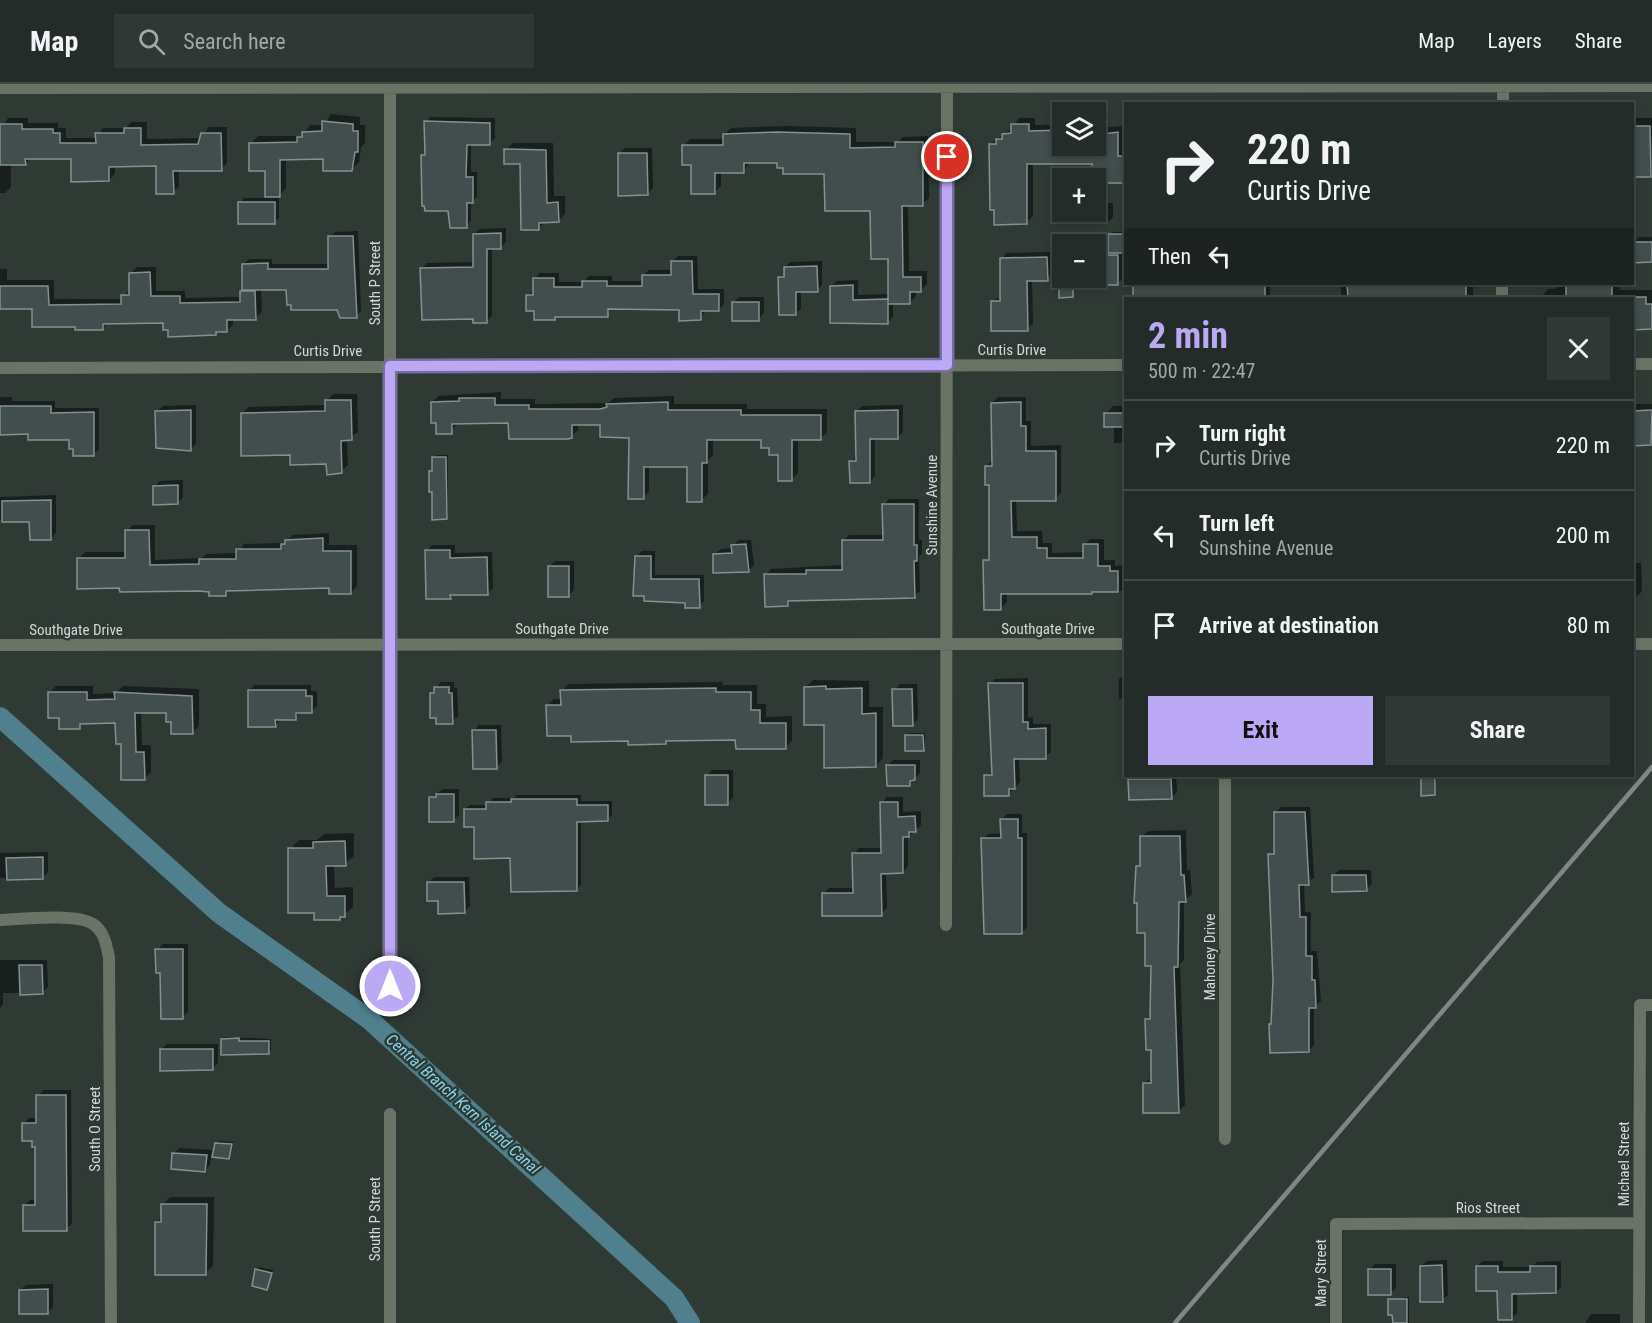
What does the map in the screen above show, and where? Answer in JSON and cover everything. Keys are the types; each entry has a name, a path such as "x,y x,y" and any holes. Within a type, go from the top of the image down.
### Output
{"street":[{"path":"1503,85 1503,102"},
{"name":"South P Street","path":"390,86 390,986"},
{"name":"Sunshine Avenue","path":"946,925 947,86"},
{"path":"0,88 1652,86"},
{"path":"1634,364 1652,364"},
{"name":"Curtis Drive","path":"0,368 1124,365"},
{"name":"Southgate Drive","path":"0,645 1124,644"},
{"path":"1634,644 1652,644"},
{"name":"Mahoney Drive","path":"1225,777 1225,1139"},
{"name":"South O Street","path":"0,920 77,919 93,923 104,935 109,957 111,1323"},
{"name":"Michael Street","path":"1639,1323 1639,1223 1646,1005"},
{"name":"South P Street","path":"390,1114 390,1323"},
{"name":"Rios Street","path":"1336,1224 1639,1223"},
{"name":"Mary Street","path":"1336,1224 1336,1323"}],"building":[{"path":"322,121 353,124 353,131 358,131 358,152 355,152 352,171 323,171 323,159 280,160 280,197 265,197 265,171 249,171 249,143 297,142 297,137 302,137 302,132 322,131"},
{"path":"424,121 490,123 490,145 467,145 466,177 473,177 473,203 467,203 467,228 450,228 448,211 425,211 422,206 421,155 425,155"},
{"path":"0,124 22,124 22,129 53,129 53,133 60,133 60,143 96,143 95,133 124,133 124,128 141,128 141,145 198,144 201,133 221,133 222,171 173,171 174,194 156,194 156,166 109,167 109,181 71,182 71,159 25,159 26,165 0,165"},
{"path":"1011,124 1029,124 1029,131 1052,130 1052,156 1106,156 1106,134 1118,132 1118,156 1124,156 1124,183 1106,183 1106,168 1092,168 1092,164 1027,164 1027,224 994,225 994,210 990,210 989,144 996,144 996,139 1002,139 1002,134 1011,133"},
{"path":"1634,126 1650,126 1651,177 1634,177"},
{"path":"777,132 850,134 850,148 895,147 895,142 923,142 923,206 902,206 903,277 921,277 921,292 910,292 910,304 888,304 888,259 871,259 870,211 825,211 824,174 783,174 783,168 777,168 777,163 744,163 744,173 715,173 715,194 691,194 691,165 682,165 682,145 723,145 723,134"},
{"path":"504,149 546,150 547,203 558,202 559,222 539,223 539,230 521,230 520,164 504,164"},
{"path":"618,153 647,153 648,195 618,196"},
{"path":"238,202 275,202 275,224 238,224"},
{"path":"501,233 501,249 487,249 487,323 473,323 473,319 422,320 420,268 473,267 473,234"},
{"path":"1108,234 1124,234 1124,253 1108,253"},
{"path":"328,236 353,236 357,318 340,318 337,310 291,310 291,305 287,305 286,290 242,290 242,264 268,263 268,269 328,269"},
{"path":"1634,242 1652,242 1652,262 1634,263"},
{"path":"1106,255 1118,255 1118,285 1106,285"},
{"path":"1047,257 1048,281 1027,281 1028,331 991,331 991,301 1000,301 1000,258"},
{"path":"671,261 692,261 693,294 719,294 719,311 701,311 701,320 679,321 679,310 608,309 608,317 555,317 555,320 534,320 534,311 526,311 526,295 533,295 533,278 554,278 554,287 582,287 582,281 607,281 607,286 642,286 642,275 671,275"},
{"path":"817,266 818,292 796,292 796,315 779,315 778,277 784,277 784,267"},
{"path":"150,272 151,296 180,296 180,303 240,302 240,291 255,291 256,320 227,320 227,332 216,332 216,335 168,337 168,330 163,330 163,323 103,324 103,330 75,330 75,327 32,327 32,309 0,309 0,286 48,286 49,305 121,304 121,295 129,295 129,273"},
{"path":"853,285 853,300 888,299 888,324 830,323 830,286"},
{"path":"1133,285 1265,285 1265,297 1133,297"},
{"path":"1347,285 1466,285 1466,297 1348,297"},
{"path":"1612,285 1612,297 1566,297 1566,286"},
{"path":"1059,288 1073,288 1073,297 1059,298"},
{"path":"1634,297 1646,297 1646,304 1652,304 1652,329 1634,330"},
{"path":"732,302 759,302 759,321 732,321"},
{"path":"459,398 495,398 495,405 529,405 529,409 600,409 607,407 606,404 668,402 668,410 741,410 741,415 821,415 821,440 792,440 792,481 778,481 778,455 769,455 769,448 761,448 761,440 707,440 707,463 702,463 702,502 687,502 687,467 644,467 644,499 628,499 629,438 600,437 600,425 572,425 572,438 568,439 509,439 508,423 452,424 452,434 436,434 436,423 431,423 431,402 459,401"},
{"path":"325,400 351,400 352,440 341,441 342,473 327,475 326,464 290,465 290,455 241,456 241,413 325,411"},
{"path":"1021,402 1021,426 1026,426 1026,451 1056,451 1056,501 1011,501 1012,537 1037,537 1037,548 1047,548 1047,558 1083,558 1083,544 1098,544 1098,566 1110,566 1110,571 1118,571 1118,592 1001,594 1001,610 984,610 983,560 989,560 989,485 985,485 985,466 992,466 991,403"},
{"path":"0,406 51,406 51,413 94,412 94,456 73,456 73,449 69,449 69,440 28,440 28,434 0,435"},
{"path":"191,410 191,451 156,448 155,411"},
{"path":"898,410 898,439 870,439 870,483 850,483 849,461 856,461 855,411"},
{"path":"1652,410 1651,445 1634,446 1634,411"},
{"path":"1104,413 1124,413 1124,427 1104,427"},
{"path":"432,457 446,457 447,519 432,520 429,471 432,471"},
{"path":"178,485 178,504 153,505 153,486"},
{"path":"51,500 51,540 30,540 29,522 2,522 2,501"},
{"path":"882,504 914,504 914,545 917,545 917,561 914,561 915,598 788,601 788,606 765,607 764,574 806,574 806,570 842,570 842,540 883,540"},
{"path":"125,530 149,530 150,565 199,564 199,559 236,559 236,549 281,549 281,544 285,544 285,540 323,538 323,551 351,551 351,594 329,594 329,588 226,591 226,596 209,596 209,592 199,591 120,592 119,588 77,589 77,558 125,558"},
{"path":"746,544 749,572 713,573 713,554 732,553 731,545"},
{"path":"425,550 450,550 450,558 487,557 488,595 450,595 451,599 426,599"},
{"path":"635,556 651,556 651,579 699,579 700,608 685,608 685,603 644,601 644,596 633,596"},
{"path":"548,566 569,566 569,597 548,597"},
{"path":"988,683 1023,683 1023,722 1028,722 1028,729 1046,728 1046,759 1014,759 1015,789 1009,789 1009,796 984,796 984,775 992,775"},
{"path":"826,686 826,689 862,688 862,714 876,713 876,767 824,768 824,725 804,725 804,687"},
{"path":"434,687 449,687 449,693 452,693 453,724 436,724 436,718 430,718 430,693 434,693"},
{"path":"716,688 716,692 751,692 751,710 760,710 760,723 786,723 786,749 736,749 735,740 666,741 666,744 628,745 628,741 571,742 571,736 547,736 546,705 561,705 560,690"},
{"path":"892,689 912,689 913,726 893,726"},
{"path":"248,690 306,690 306,696 312,696 312,713 296,713 296,720 275,720 276,727 248,727"},
{"path":"48,692 87,692 87,700 115,699 114,692 192,696 193,734 171,734 171,722 166,722 166,713 135,713 136,752 144,752 145,780 121,780 121,744 116,744 115,723 80,724 80,729 59,729 59,718 48,718"},
{"path":"472,730 496,730 497,769 473,769"},
{"path":"905,735 923,735 924,751 905,751"},
{"path":"886,765 915,765 915,780 910,781 910,786 887,786"},
{"path":"705,775 728,775 728,805 705,805"},
{"path":"1421,777 1435,777 1435,795 1421,796"},
{"path":"1128,779 1171,779 1172,799 1129,800"},
{"path":"436,794 454,794 454,822 429,822 429,797 436,797"},
{"path":"511,799 577,799 577,805 608,805 608,821 577,822 577,891 511,892 510,858 474,859 474,827 464,827 464,809 486,809 486,802 511,802"},
{"path":"880,802 898,802 898,817 915,816 916,832 909,832 909,837 903,837 903,873 881,874 882,916 822,916 822,893 853,893 852,853 881,853"},
{"path":"1274,812 1305,812 1309,885 1299,885 1300,917 1306,917 1306,956 1312,956 1312,980 1315,980 1316,1008 1309,1008 1309,1052 1270,1053 1269,1024 1271,1024 1273,980 1268,854 1274,854"},
{"path":"1000,819 1018,819 1018,838 1022,838 1022,934 984,934 981,838 1001,838"},
{"path":"1140,836 1180,836 1181,875 1184,875 1186,902 1179,902 1178,967 1174,967 1179,1113 1143,1113 1143,1083 1151,1083 1151,1050 1146,1050 1145,1019 1150,1019 1151,966 1145,966 1145,933 1137,933 1137,903 1134,903 1136,866 1140,866"},
{"path":"345,841 346,866 326,866 327,896 345,896 345,917 340,917 340,920 314,920 314,913 288,913 288,848 313,848 313,842"},
{"path":"43,857 43,879 7,880 6,858"},
{"path":"1332,875 1366,875 1367,891 1332,892"},
{"path":"427,882 464,882 465,913 438,914 438,901 427,901"},
{"path":"155,949 183,949 183,1019 161,1019 160,973 156,973"},
{"path":"19,965 42,965 43,994 20,995"},
{"path":"239,1038 239,1041 269,1041 269,1054 221,1055 221,1039"},
{"path":"160,1049 213,1049 213,1070 160,1071"},
{"path":"36,1095 66,1095 67,1231 23,1231 23,1205 35,1205 35,1147 32,1147 32,1141 22,1141 22,1123 36,1123"},
{"path":"215,1143 232,1144 229,1159 212,1157"},
{"path":"172,1153 207,1155 205,1172 171,1169"},
{"path":"161,1204 207,1204 206,1275 155,1275 155,1222 161,1222"},
{"path":"1442,1265 1443,1302 1420,1302 1420,1266"},
{"path":"1476,1266 1498,1266 1498,1272 1530,1272 1530,1266 1556,1266 1556,1293 1512,1294 1512,1320 1498,1320 1497,1291 1476,1291"},
{"path":"255,1269 272,1273 267,1290 252,1286"},
{"path":"1368,1269 1391,1269 1391,1295 1368,1295"},
{"path":"48,1289 48,1314 19,1314 19,1290"},
{"path":"1388,1299 1407,1299 1407,1323 1393,1323 1392,1315 1388,1315"}],"waterway":[{"name":"Central Branch Kern Island Canal","path":"0,717 219,913 370,1020 674,1298 690,1323"}],"railway":[{"path":"1175,1323 1652,767"}],"route":[{"path":"390,986 390,366 947,365 947,157"}]}
